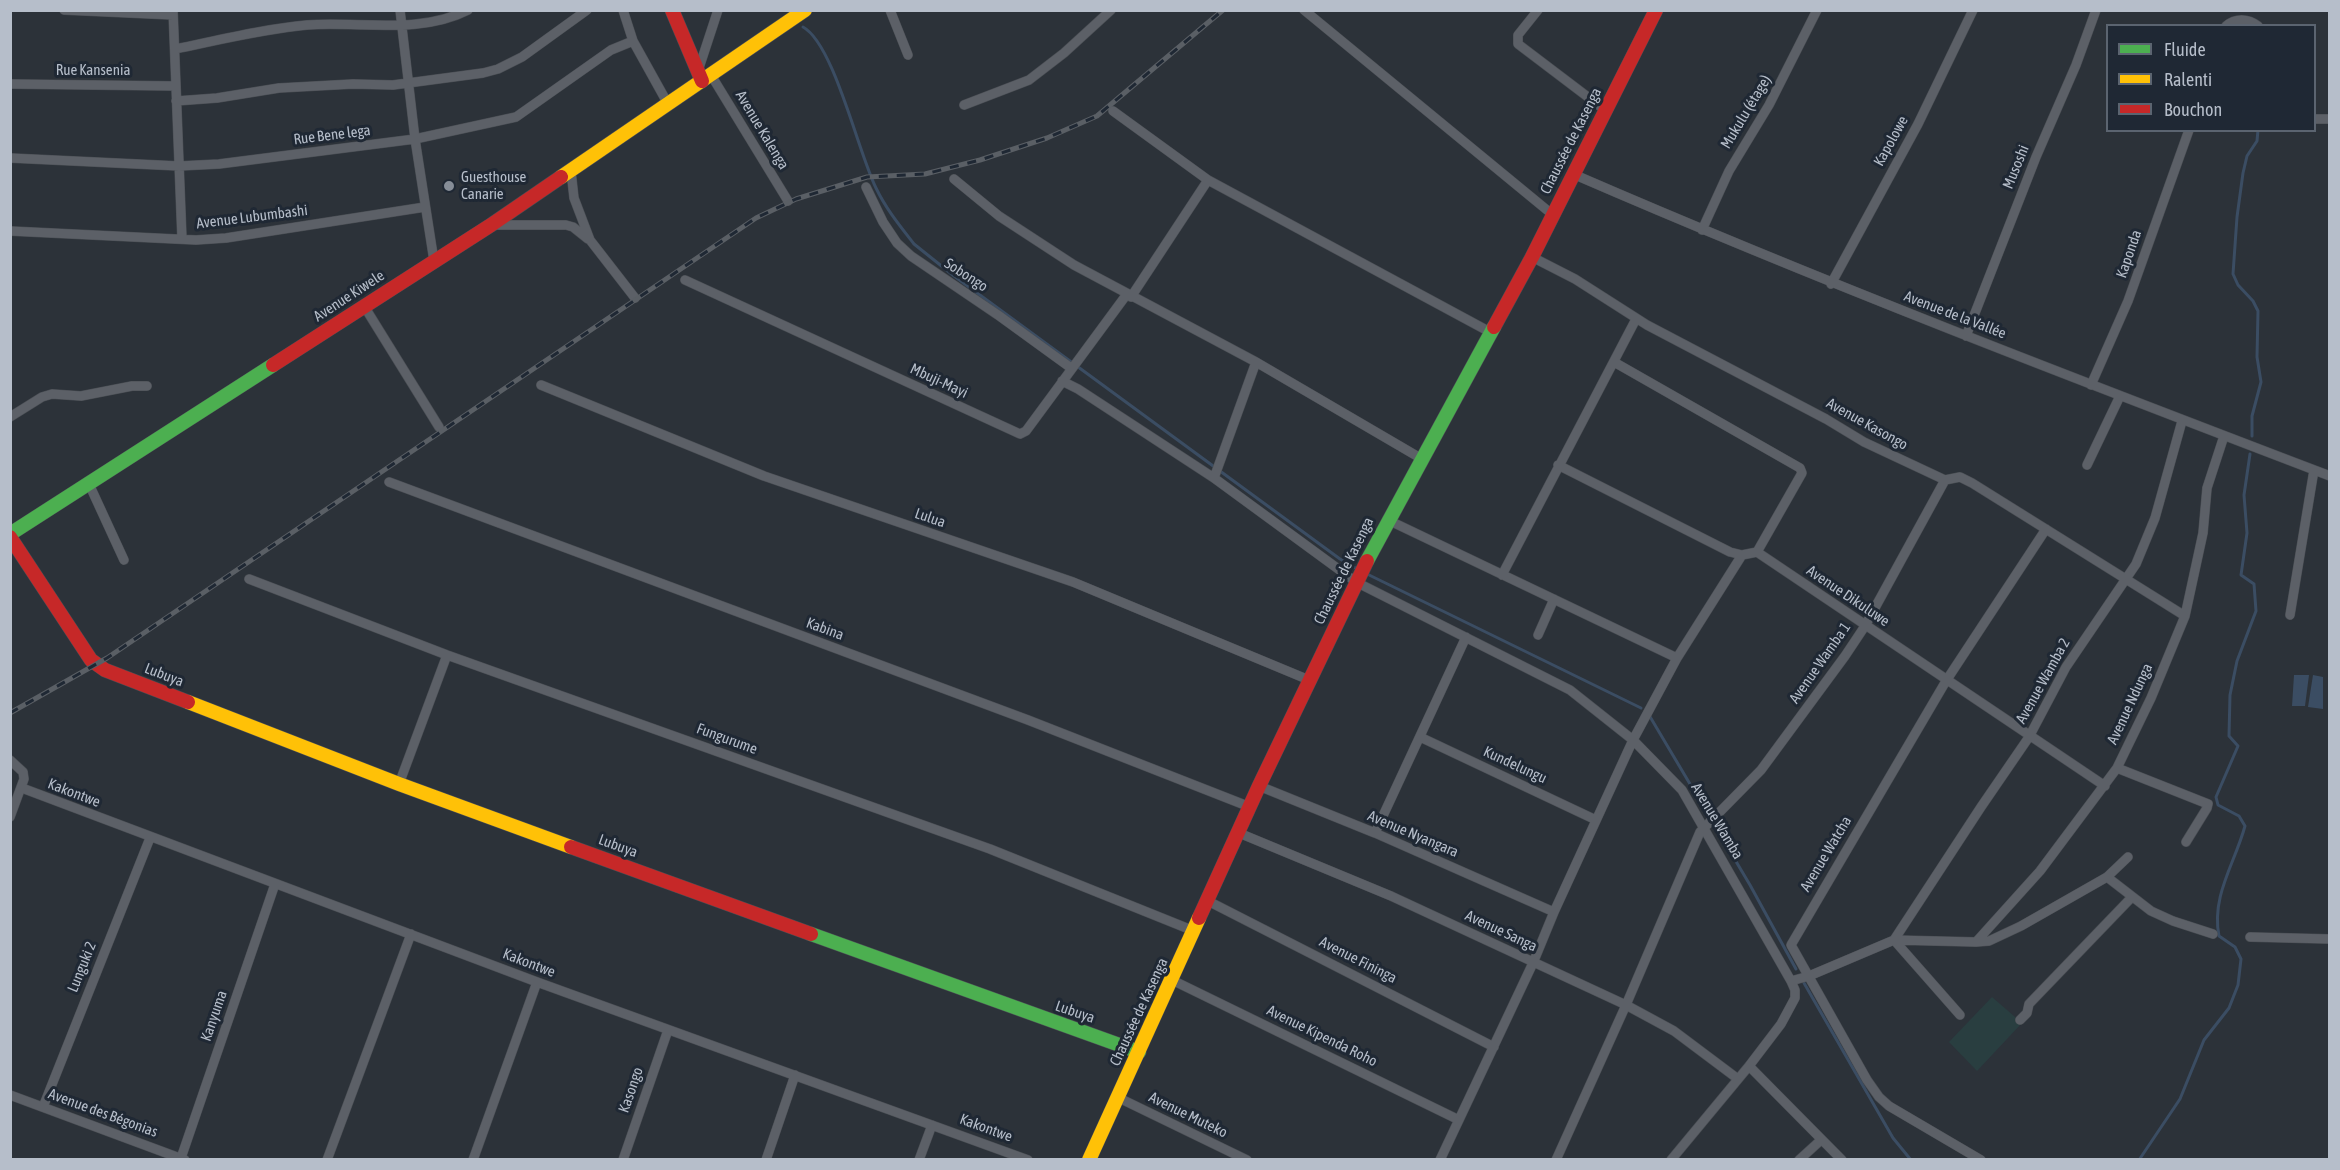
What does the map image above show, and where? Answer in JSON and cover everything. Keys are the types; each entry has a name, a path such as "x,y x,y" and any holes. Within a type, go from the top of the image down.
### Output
{"street":[{"path":"64,10 173,13 182,239"},
{"path":"400,10 415,139 434,261"},
{"path":"175,49 280,28 310,25 402,24 448,18 468,10"},
{"path":"176,101 217,98 279,88 352,84 393,85 458,78 498,69 537,48 587,10"},
{"path":"623,10 633,41 668,104"},
{"path":"704,76 718,10"},
{"name":"Avenue Kiwele","path":"10,536 491,225 668,104 704,76 805,10"},
{"path":"890,10 908,55"},
{"path":"964,105 1029,80 1064,53 1111,10"},
{"path":"1304,10 1553,215"},
{"path":"1526,10 1531,21"},
{"path":"1538,10 1518,35 1517,42 1605,110"},
{"name":"Chaussée de Kasenga","path":"1089,1160 1259,786 1360,574 1532,257 1656,10"},
{"name":"Mukulu (étage)","path":"1702,230 1729,171 1769,105 1817,10"},
{"name":"Kapolowe","path":"1831,284 1918,124 1973,10"},
{"name":"Musoshi","path":"1966,336 2096,10"},
{"path":"676,13 704,76"},
{"path":"2229,24 2236,20 2247,20 2254,24"},
{"name":"Rue Bene lega","path":"10,158 179,166 219,164 415,139 516,117 610,51 633,41"},
{"name":"Avenue Kalenga","path":"704,76 788,201"},
{"name":"Rue Kansenia","path":"10,84 176,86"},
{"path":"1113,111 1208,180 1490,332"},
{"name":"Kaponda","path":"2091,385 2128,301 2188,132"},
{"path":"571,171 574,198 590,240"},
{"name":"Avenue de la Vallée","path":"1573,174 1831,284 2182,421 2330,476"},
{"path":"954,179 986,207 1074,266 1257,362 1422,459"},
{"name":"Mbuji-Mayi","path":"685,280 1020,434 1029,428 1071,368 1129,296 1208,180"},
{"name":"Sobongo","path":"866,187 883,222 897,243 911,256 1071,368"},
{"name":"Avenue Lubumbashi","path":"10,231 182,239 226,238 425,207"},
{"path":"491,225 566,225 573,227 590,240 635,298"},
{"name":"Avenue Kasongo","path":"1532,257 1575,279 1636,319 1826,419 1864,442 1945,480 1960,477 1972,483 2185,616"},
{"path":"364,306 439,427"},
{"path":"1502,575 1636,319"},
{"path":"1214,478 1257,362"},
{"path":"1558,465 1725,549 1742,555 1757,552 1802,473 1801,469 1614,362"},
{"name":"Avenue Wamba","path":"1062,381 1078,389 1360,574 1466,637 1570,690 1633,740 1682,790 1709,822 1791,981"},
{"name":"Lulua","path":"541,385 764,476 1073,582 1309,680"},
{"path":"10,417 42,397 52,394 81,396 132,386 147,386"},
{"path":"2086,465 2120,396"},
{"name":"Avenue Wamba 2","path":"1894,940 2030,736 2066,668 2136,564 2148,537 2182,421"},
{"name":"Avenue Ndunga","path":"1976,942 2034,879 2117,768 2151,698 2185,616 2203,533 2207,488 2224,435"},
{"path":"2290,615 2314,470"},
{"name":"Avenue Wamba 1","path":"1556,1160 1626,1005 1692,847 1709,822 1761,770 1845,656 1945,480"},
{"name":"Kabina","path":"389,482 1028,720 1250,807"},
{"path":"89,484 124,560"},
{"path":"1388,520 1677,658"},
{"name":"Avenue Watcha","path":"1981,1160 1889,1106 1879,1097 1867,1080 1809,975 1792,950 1791,943 1946,681 2046,529"},
{"name":"Lubuya","path":"10,536 91,660 105,670 399,784 1139,1052"},
{"name":"Avenue Dikuluwe","path":"1757,552 2105,786"},
{"path":"1440,1160 1533,963 1633,740 1677,658 1742,555"},
{"name":"Fungurume","path":"249,579 447,655 990,849 1194,931"},
{"path":"1538,635 1554,599"},
{"path":"1375,834 1466,637"},
{"path":"399,784 447,655"},
{"name":"Kundelungu","path":"1420,737 1596,820"},
{"path":"10,760 23,772 22,788 10,817"},
{"path":"2117,768 2208,804 2208,808 2186,842"},
{"name":"Avenue Nyangara","path":"1259,786 1554,912"},
{"name":"Kakontwe","path":"22,788 537,982 1028,1160"},
{"name":"Avenue Sanga","path":"1239,833 1391,896 1626,1005 1674,1031 1738,1079"},
{"name":"Lunguki 2","path":"43,1107 150,838"},
{"path":"1671,1160 1749,1066 1790,1011 1795,998 1795,990 1791,981 1894,940 1989,941 2007,934 2107,877 2128,857"},
{"path":"2107,877 2131,898 2162,917 2213,934"},
{"name":"Kanyuma","path":"183,1159 275,884"},
{"path":"2020,1020 2027,1013 2029,1004 2131,898"},
{"name":"Avenue Fininga","path":"1208,901 1494,1047"},
{"path":"327,1160 411,934"},
{"path":"2250,937 2330,939"},
{"path":"1894,940 1959,1015"},
{"name":"Avenue Kipenda Roho","path":"1172,980 1459,1120"},
{"path":"472,1160 537,982"},
{"name":"Kasongo","path":"623,1160 668,1030"},
{"path":"1749,1066 1842,1160"},
{"path":"766,1160 795,1075"},
{"name":"Avenue des Bégonias","path":"10,1095 183,1159"},
{"name":"Avenue Muteko","path":"1117,1097 1247,1160"},
{"path":"919,1160 933,1125"},
{"path":"1799,1160 1821,1140"}],"green space":[{"path":"1992,997 2022,1023 1977,1071 1949,1042"}],"water":[{"path":"2294,675 2309,675 2305,706 2292,706"},
{"path":"2313,675 2323,677 2323,709 2308,707"}],"waterway":[{"path":"803,27 814,37 825,54 880,196 914,244 954,276 1340,559 1359,570"},
{"path":"2252,436 2252,416 2261,382 2257,357 2258,311 2253,301 2238,285 2233,274 2243,173 2247,156 2257,141 2258,132"},
{"path":"2139,1160 2180,1099 2204,1040 2229,1008 2238,985 2241,959 2235,947 2219,936 2217,921 2221,893 2245,826 2239,816 2218,805 2216,797 2238,746 2229,736 2230,695 2237,661 2256,611 2254,584 2241,575 2247,533 2244,495 2250,454"},
{"path":"1365,573 1641,708"},
{"path":"1649,715 1750,885 1796,969"},
{"path":"1804,983 1893,1138 1911,1160"}],"railway":[{"path":"10,713 107,658 756,218 796,199 867,177 925,174 980,160 1047,138 1097,116 1223,10"}],"traffic: fast":[{"path":"1367,561 1494,327"},
{"path":"10,534 273,365"},
{"path":"811,934 1139,1052"}],"traffic: slow":[{"path":"561,177 805,10"},
{"path":"188,702 399,784 571,847"},
{"path":"1089,1160 1199,918"}],"traffic: jam":[{"path":"672,10 702,81"},
{"path":"1494,327 1532,257 1656,10"},
{"path":"273,365 491,225 561,177"},
{"path":"10,537 91,660 105,670 188,702"},
{"path":"1199,918 1259,786 1367,561"},
{"path":"571,847 811,934"}],"place":[{"name":"Guesthouse Canarie","path":"449,186"}]}
